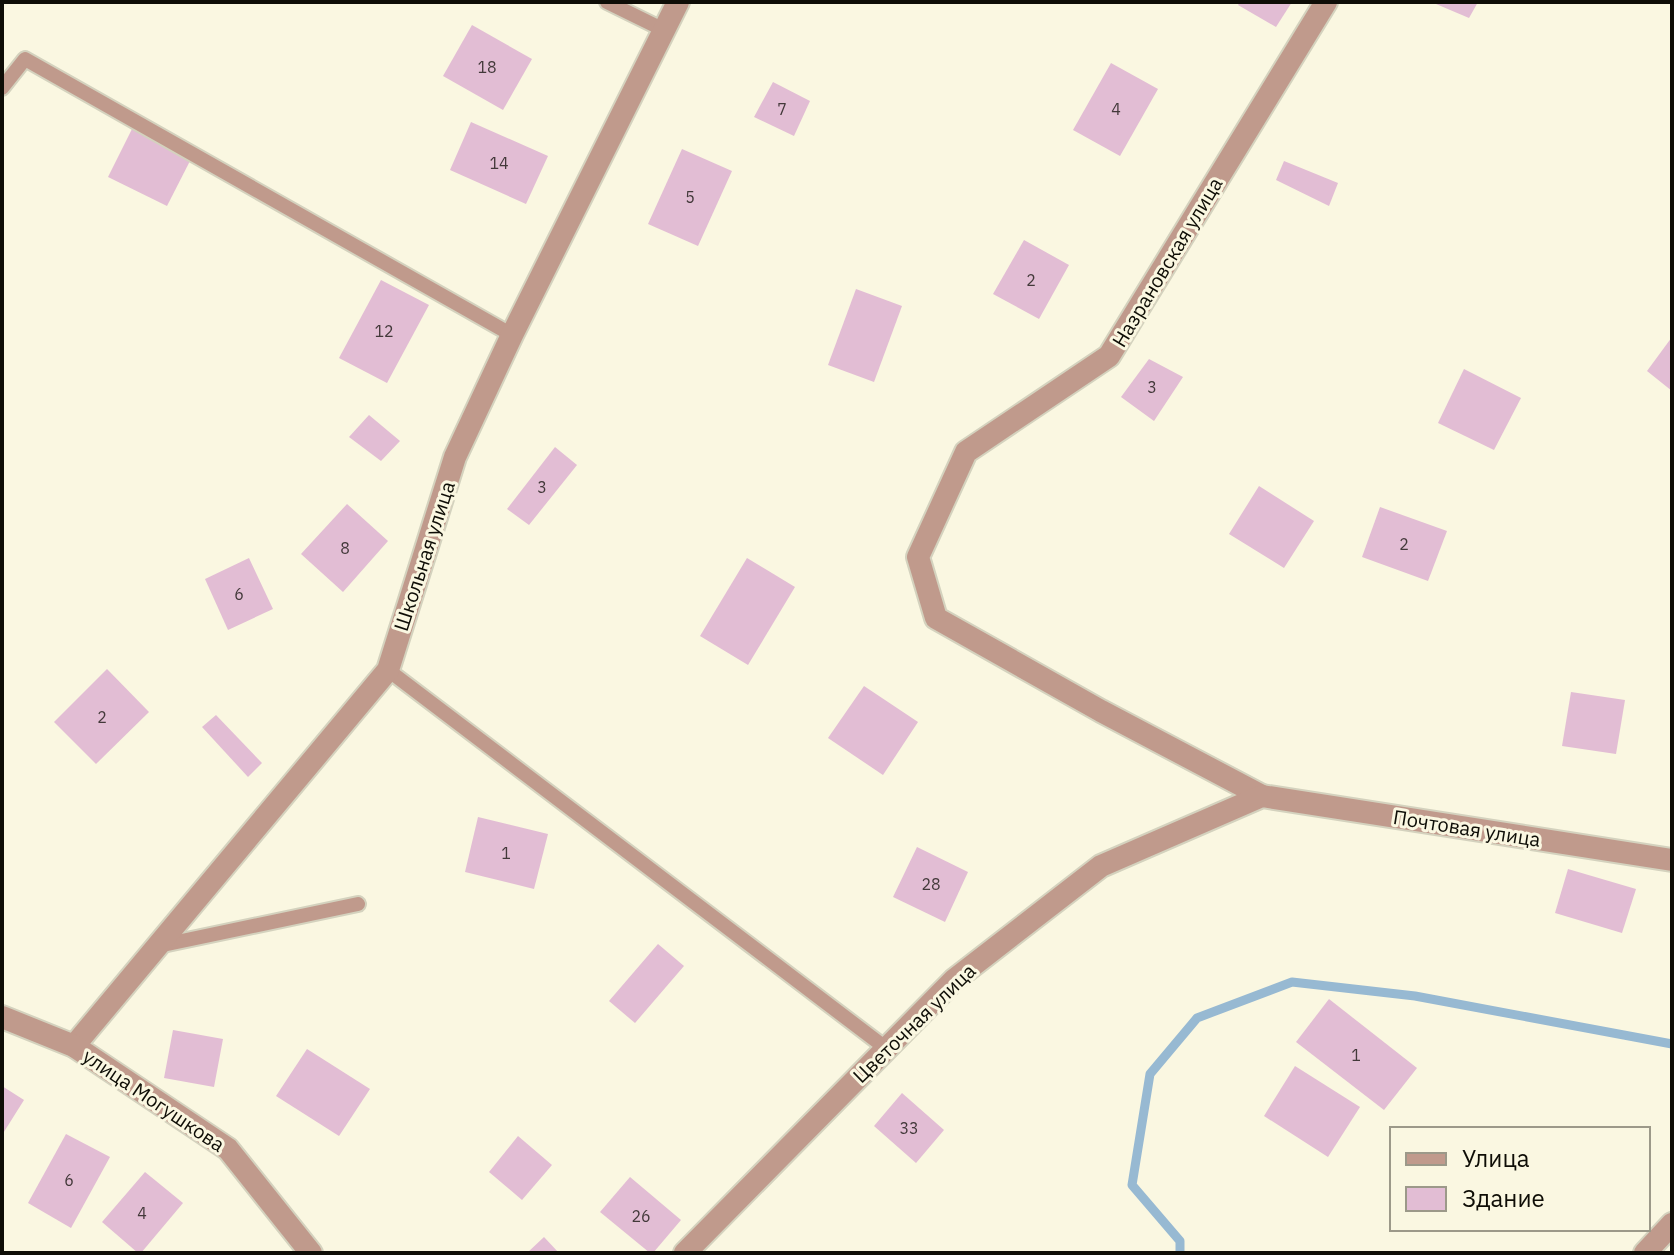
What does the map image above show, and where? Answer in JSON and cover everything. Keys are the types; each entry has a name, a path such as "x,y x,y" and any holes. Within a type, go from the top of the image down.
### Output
{"street":[{"name":"Школьная улица","path":"74,1046 388,670 455,457 512,335 678,2"},
{"name":"Назрановская улица","path":"1262,796 1101,711 936,618 918,557 966,452 1109,356 1326,2"},
{"name":"Почтовая улица","path":"1262,796 1672,860"},
{"name":"Цветочная улица","path":"685,1253 954,980 1101,866 1262,796"},
{"name":"улица Могушкова","path":"2,1017 74,1046 228,1149 311,1253"},
{"path":"1645,1253 1672,1224"}],"lane":[{"path":"607,2 664,30"},
{"path":"2,88 25,59 512,335"},
{"path":"388,670 887,1049"},
{"path":"157,946 358,904"}],"building":[{"path":"1240,2 1292,2 1276,27 1238,5"},
{"path":"1478,2 1469,18 1436,4"},
{"path":"472,25 532,59 503,110 443,76"},
{"path":"1111,63 1158,89 1120,156 1073,130"},
{"path":"773,82 810,101 794,136 754,117"},
{"path":"471,122 548,156 526,204 450,170"},
{"path":"133,127 192,157 167,206 108,177"},
{"path":"682,149 732,171 698,246 648,224"},
{"path":"1284,161 1338,183 1329,206 1276,180"},
{"path":"1024,240 1069,265 1039,319 993,294"},
{"path":"381,280 429,305 387,383 339,358"},
{"path":"856,289 902,306 874,382 828,365"},
{"path":"1672,337 1672,391 1647,371"},
{"path":"1149,359 1183,377 1154,421 1121,397"},
{"path":"1464,369 1521,398 1494,450 1438,423"},
{"path":"369,415 400,441 381,461 349,437"},
{"path":"555,447 577,465 529,525 507,509"},
{"path":"1259,486 1314,521 1284,568 1229,534"},
{"path":"347,504 388,541 343,592 301,554"},
{"path":"1380,507 1447,531 1428,581 1362,557"},
{"path":"249,558 273,609 228,630 205,579"},
{"path":"747,558 795,587 748,665 700,636"},
{"path":"107,669 149,712 96,764 54,722"},
{"path":"864,686 918,722 883,775 828,738"},
{"path":"1571,692 1625,700 1616,754 1562,746"},
{"path":"216,715 262,763 248,777 202,727"},
{"path":"478,817 548,834 534,889 465,872"},
{"path":"917,847 968,872 945,922 893,897"},
{"path":"1568,869 1636,889 1622,933 1555,913"},
{"path":"658,944 684,966 635,1023 609,1001"},
{"path":"1329,999 1417,1068 1384,1110 1296,1042"},
{"path":"173,1030 223,1039 214,1087 164,1078"},
{"path":"307,1049 370,1089 339,1136 276,1096"},
{"path":"1295,1066 1360,1107 1328,1157 1264,1116"},
{"path":"2,1086 24,1100 2,1135"},
{"path":"902,1093 944,1130 916,1163 874,1126"},
{"path":"66,1134 110,1157 71,1228 28,1203"},
{"path":"518,1136 552,1165 522,1200 489,1172"},
{"path":"145,1172 183,1203 138,1253 102,1222"},
{"path":"630,1177 681,1220 653,1253 600,1212"},
{"path":"544,1237 559,1253 527,1253"}],"waterway":[{"path":"1180,1253 1180,1241 1132,1185 1150,1074 1197,1018 1292,982 1415,996 1672,1044"}]}
